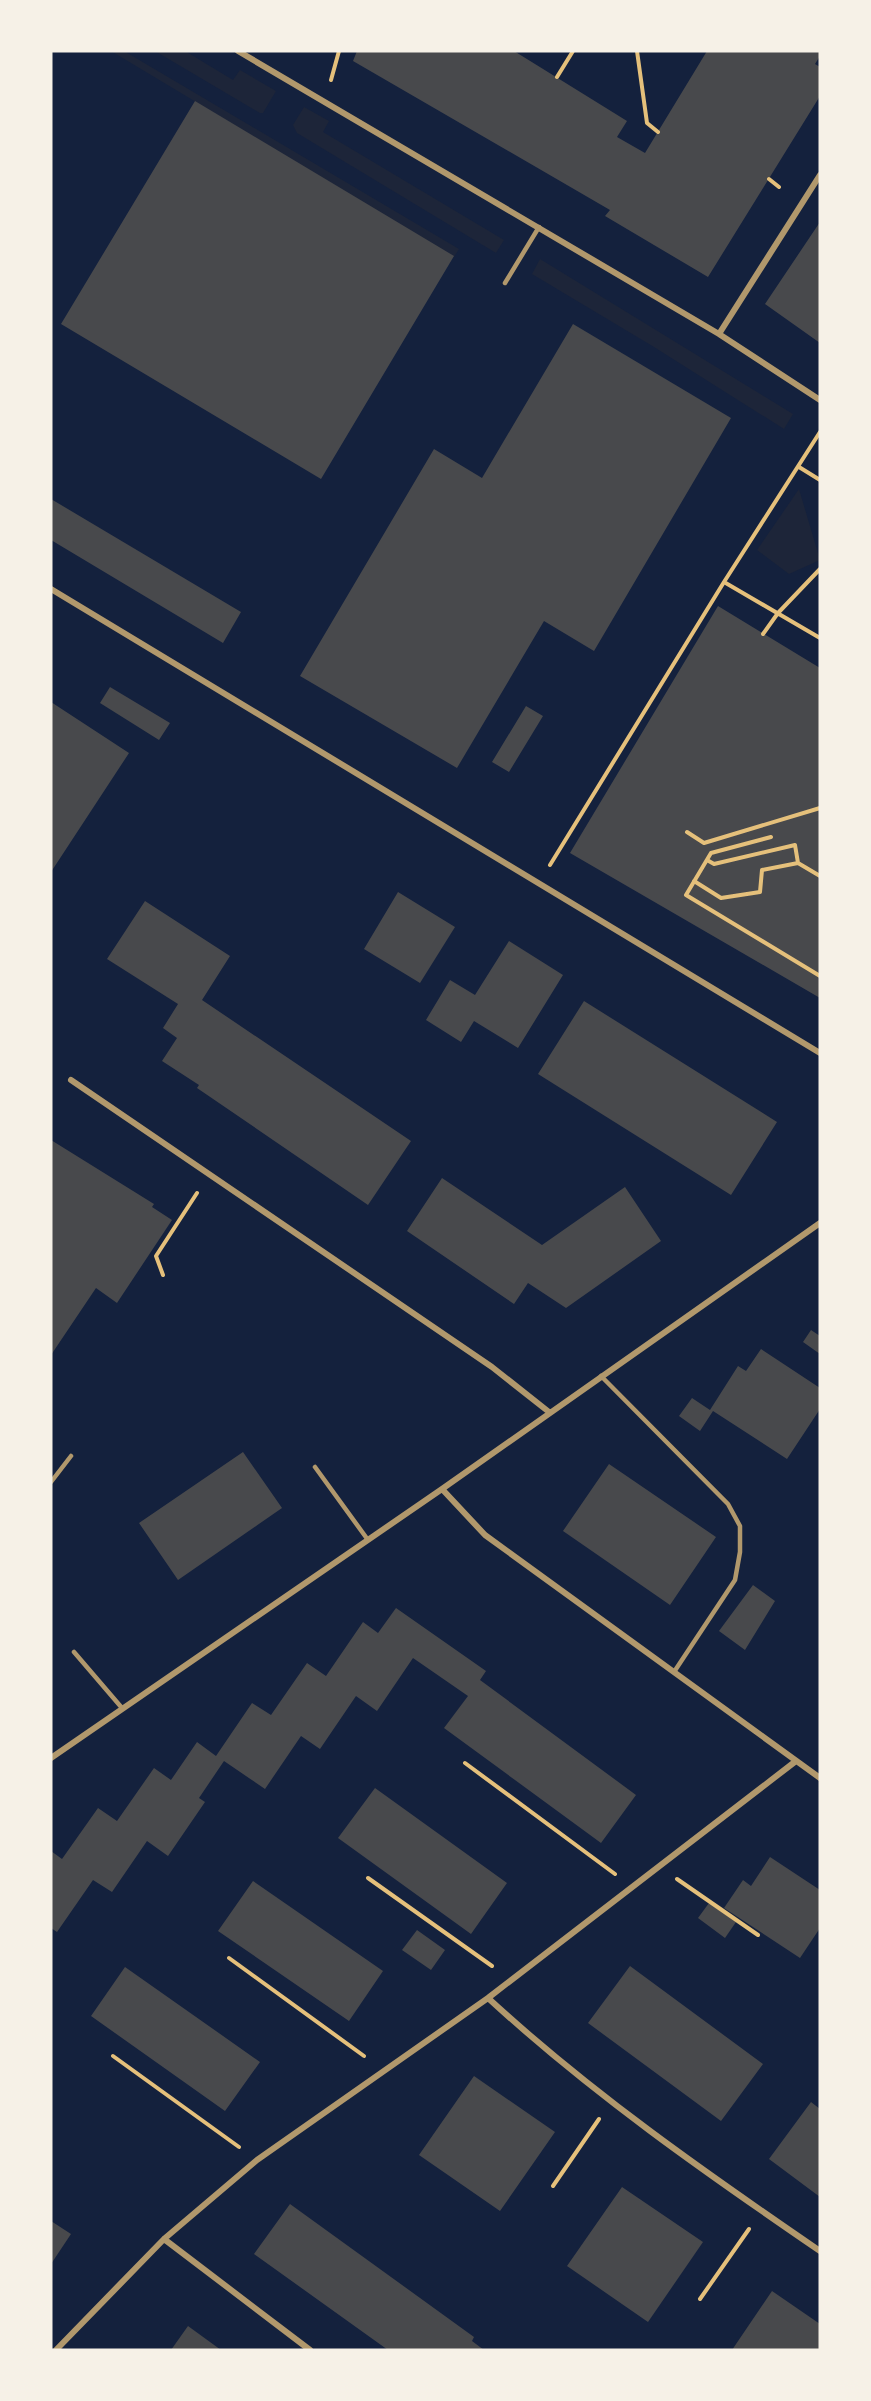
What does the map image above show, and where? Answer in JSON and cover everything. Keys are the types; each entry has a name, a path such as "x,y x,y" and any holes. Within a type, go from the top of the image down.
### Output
{"street":[{"path":"238,51 718,333 820,400"},
{"path":"718,333 820,175"},
{"path":"51,589 820,1053"},
{"path":"71,1080 492,1367 549,1412"},
{"path":"51,1758 442,1489 820,1223"},
{"path":"442,1489 484,1535 820,1778"},
{"path":"56,2350 164,2239 257,2160 488,1998 796,1761"},
{"path":"488,1998 523,2031 611,2101 820,2252"},
{"path":"164,2239 310,2350"}],"lane":[{"path":"505,283 539,227"},
{"path":"601,1376 728,1504 740,1526 740,1552 735,1580 674,1672"},
{"path":"51,1482 71,1456"},
{"path":"315,1467 368,1540"},
{"path":"74,1652 122,1708"}],"path":[{"path":"324,101 339,51"},
{"path":"557,77 573,51"},
{"path":"636,51 647,123 658,132"},
{"path":"769,179 779,187"},
{"path":"539,884 724,582 820,432"},
{"path":"799,466 820,480"},
{"path":"764,634 778,613 820,568"},
{"path":"724,582 820,638"},
{"path":"687,832 704,843 820,808"},
{"path":"771,837 711,853 686,895 820,976"},
{"path":"707,860 714,864 795,845 798,863"},
{"path":"694,881 721,898 760,892 762,870 798,863 820,876"},
{"path":"163,1275 156,1256 209,1174"},
{"path":"465,1763 633,1887"},
{"path":"659,1867 758,1935"},
{"path":"368,1878 512,1980"},
{"path":"229,1958 384,2071"},
{"path":"113,2056 257,2160"},
{"path":"553,2186 611,2101"},
{"path":"700,2300 761,2211"}],"shaded area":[{"path":"111,51 124,51 459,249 454,257"},
{"path":"155,51 185,51 233,80 240,70 276,91 263,113 260,113"},
{"path":"304,107 329,121 323,132 504,240 496,253 297,133 293,125"},
{"path":"540,259 793,414 784,429 532,274"},
{"path":"799,489 820,560 789,574 757,550"}],"building":[{"path":"357,51 514,51 627,121 617,137 645,153 707,51 820,51 815,64 820,67 820,96 708,277 605,216 610,210 353,61"},
{"path":"195,101 454,256 321,479 61,324"},
{"path":"820,222 820,343 765,304"},
{"path":"573,324 731,418 594,651 544,621 457,768 300,676 434,449 482,478"},
{"path":"51,499 241,612 223,643 51,540"},
{"path":"718,606 820,668 820,998 570,853"},
{"path":"110,687 170,723 159,740 100,703"},
{"path":"51,702 129,753 51,872"},
{"path":"526,706 543,716 509,772 492,762"},
{"path":"398,892 455,927 420,983 364,949"},
{"path":"145,901 230,956 202,1000 411,1141 368,1205 197,1088 199,1085 162,1061 177,1038 163,1028 178,1004 107,959"},
{"path":"509,941 563,975 518,1048 474,1021 461,1042 426,1020 450,980 475,995"},
{"path":"584,1001 777,1122 731,1195 538,1074"},
{"path":"51,1140 154,1204 152,1207 172,1220 117,1303 96,1288 51,1355"},
{"path":"442,1178 542,1245 625,1187 661,1241 566,1308 528,1283 514,1304 407,1231"},
{"path":"811,1330 820,1336 820,1354 803,1342"},
{"path":"761,1349 820,1388 820,1409 787,1459 713,1411 700,1431 679,1416 692,1398 710,1410 738,1366 746,1371"},
{"path":"243,1452 282,1508 178,1580 139,1523"},
{"path":"609,1464 716,1537 670,1605 563,1531"},
{"path":"753,1585 775,1601 745,1650 719,1631"},
{"path":"396,1608 486,1671 480,1680 636,1795 601,1843 444,1728 468,1696 413,1658 377,1711 356,1696 320,1749 301,1736 265,1789 224,1761 199,1798 205,1802 168,1856 147,1841 112,1892 93,1880 57,1932 51,1928 51,1851 62,1859 98,1808 117,1821 154,1768 171,1780 197,1742 216,1756 252,1703 271,1715 307,1663 326,1676 363,1622 378,1633"},
{"path":"375,1788 507,1883 471,1934 338,1838"},
{"path":"770,1857 820,1890 820,1928 800,1958 724,1908 743,1880 751,1886"},
{"path":"253,1881 383,1971 349,2021 218,1931"},
{"path":"709,1903 736,1922 725,1938 698,1918"},
{"path":"417,1930 445,1950 431,1970 402,1950"},
{"path":"630,1966 763,2064 721,2121 588,2023"},
{"path":"125,1967 260,2062 225,2111 91,2016"},
{"path":"474,2076 555,2132 500,2211 419,2155"},
{"path":"811,2102 820,2109 820,2197 769,2159"},
{"path":"622,2187 703,2242 648,2322 567,2266"},
{"path":"290,2204 474,2337 472,2341 484,2350 388,2350 254,2254"},
{"path":"51,2221 71,2234 51,2264"},
{"path":"772,2291 820,2324 820,2350 732,2350"},
{"path":"188,2326 221,2350 171,2350"}]}
